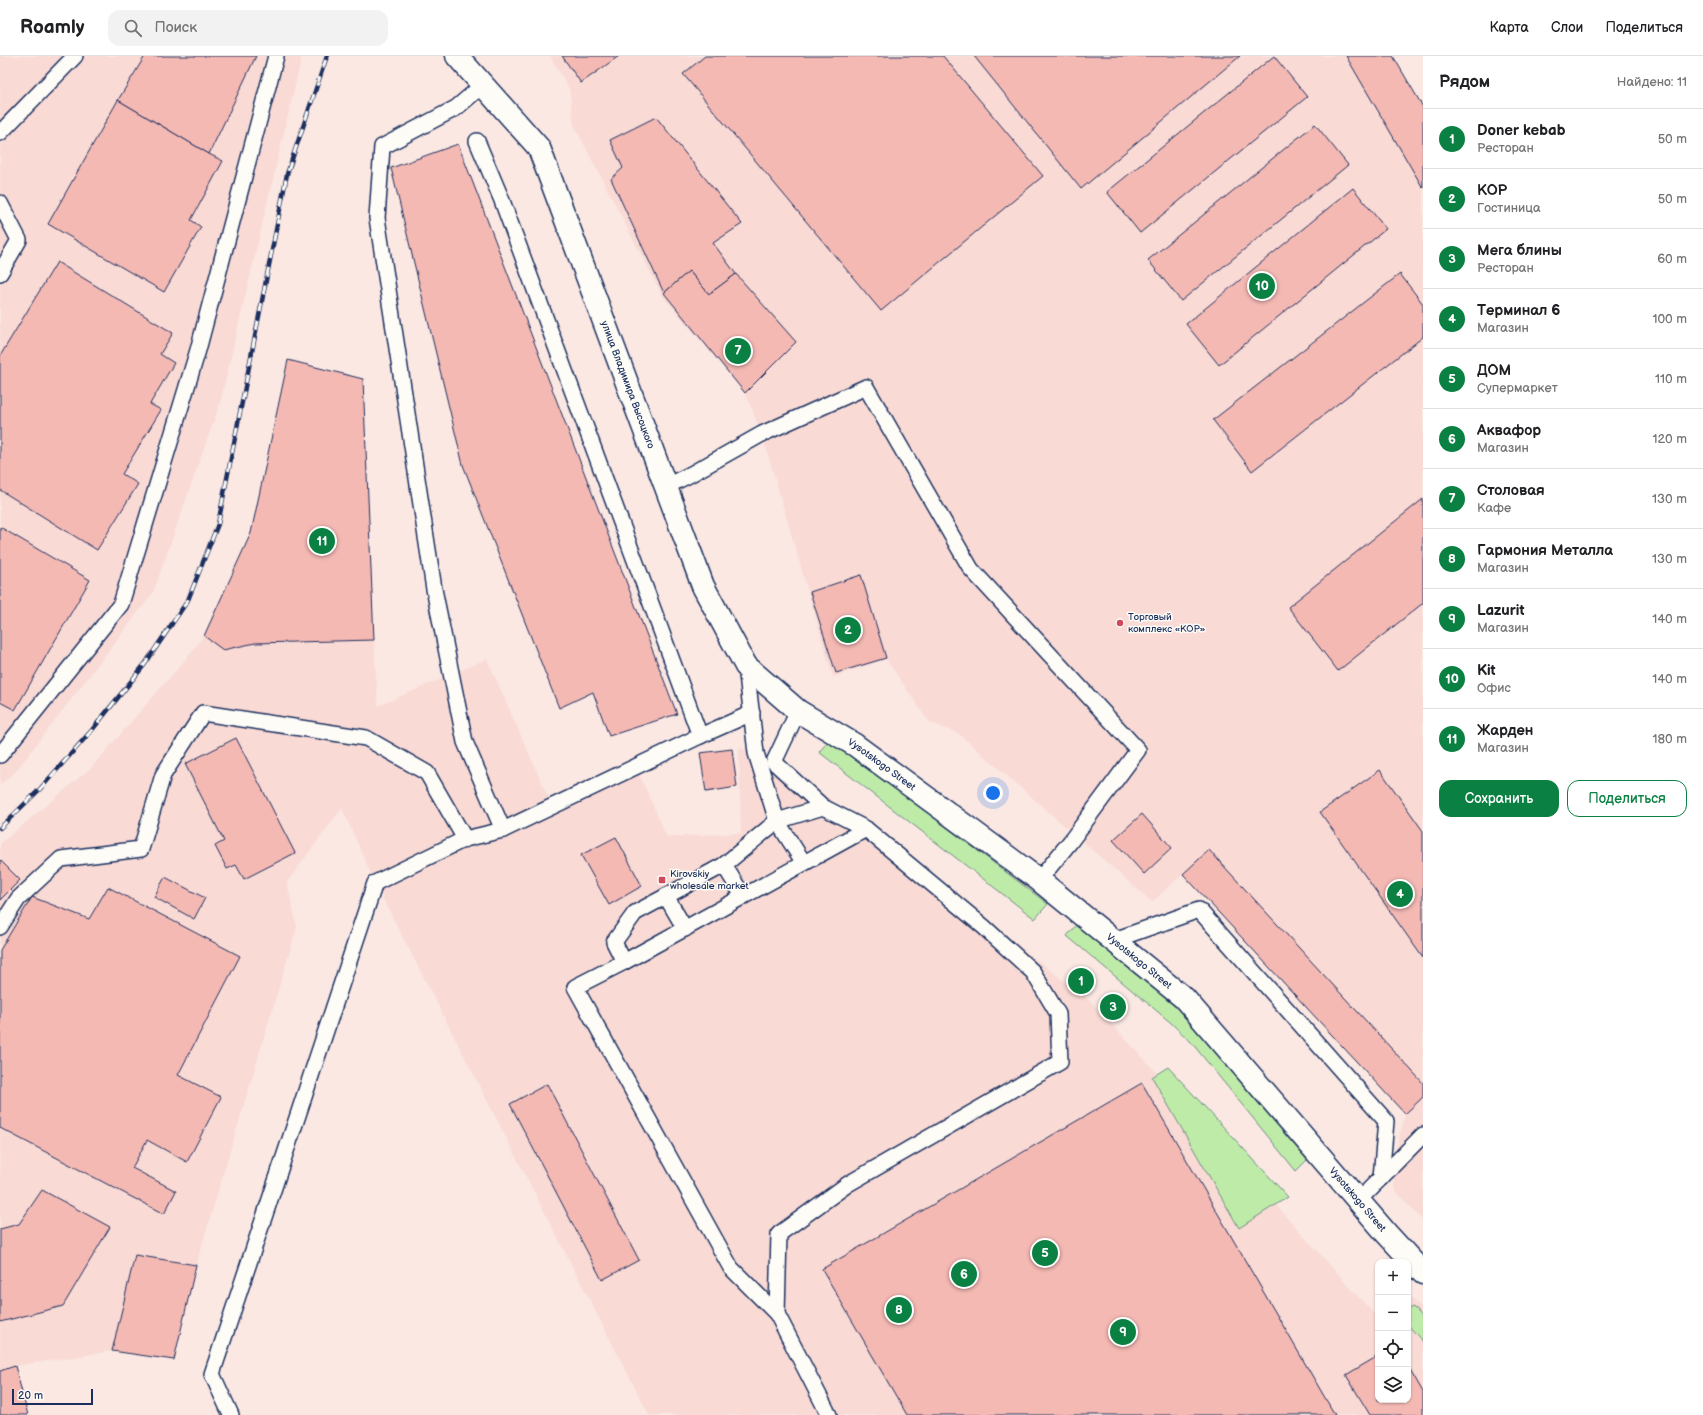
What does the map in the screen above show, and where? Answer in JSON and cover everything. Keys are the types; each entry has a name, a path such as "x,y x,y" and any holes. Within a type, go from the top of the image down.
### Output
{"main road":[{"name":"улица Владимира Высоцкого","path":"457,56 484,84 539,148 702,586 746,666 798,711"},
{"name":"Vysotskogo Street","path":"798,711 855,745 1039,880 1184,998 1387,1234 1423,1273"}],"lane":[{"path":"0,133 75,56"},
{"path":"0,755 121,604 198,350 276,56"},
{"path":"484,84 456,108 382,148 377,218 434,589 465,742 502,830"},
{"path":"477,141 501,198 700,736"},
{"path":"0,203 19,240 0,273"},
{"path":"665,487 762,434 866,387 971,569 1138,750 1070,842 1039,880"},
{"path":"746,666 756,753 777,821 804,863"},
{"path":"777,1314 779,1234 848,1184 1060,1062 1058,1014 1033,972 984,927 866,829 823,807 774,762 798,711"},
{"path":"0,926 18,899 61,860 141,850 163,775 203,713 366,738 427,773 465,839"},
{"path":"231,1415 212,1374 375,883 465,839 502,830 700,736 752,713"},
{"path":"624,962 614,942 635,913 724,865 777,821 823,807"},
{"path":"828,1415 777,1314 731,1268 575,987 685,929 866,829"},
{"path":"724,865 743,896"},
{"path":"666,896 685,929"},
{"path":"1114,940 1199,910 1386,1122 1381,1178"},
{"path":"1359,1200 1423,1135"}],"shaded area":[{"path":"0,56 302,56 220,403 153,593 15,772 0,785"},
{"name":"Торговый комплекс «КОР»","path":"550,56 1393,56 1423,107 1423,1221 1395,1190 1392,1167 1405,1114 1183,874 1152,902 959,734 929,722 886,659 833,677 762,434 745,393 662,295 574,125 569,88"},
{"path":"288,360 363,379 378,706 487,659 549,799 635,765 667,837 741,833 739,748 756,753 791,769 1091,1002 1135,1049 1375,1315 1375,1403 1411,1403 1412,1298 1423,1310 1423,1415 649,1415 375,883 342,808 287,882 297,927 196,1265 174,1360 112,1351 15,1366 28,1415 0,1415 0,844 92,767 193,651 203,636 251,533"}],"green space":[{"path":"830,739 1048,904 1035,919 819,752"},
{"path":"1076,925 1177,1008 1307,1160 1296,1171 1191,1042 1170,1022 1067,936"},
{"path":"1168,1067 1288,1197 1239,1228 1152,1077"},
{"path":"1413,1307 1423,1319 1423,1342 1411,1328 1411,1308"}],"building":[{"path":"145,56 256,56 209,154 118,100"},
{"path":"562,56 619,56 581,83"},
{"path":"705,56 943,56 1043,176 881,311 683,74"},
{"path":"974,56 1240,56 1081,189"},
{"path":"1274,56 1307,97 1140,233 1107,192"},
{"path":"1346,56 1393,56 1423,107 1423,188"},
{"path":"118,100 223,161 191,220 201,227 164,292 48,224"},
{"path":"656,117 742,224 713,243 736,274 709,294 689,271 664,293 611,179 623,168 610,140"},
{"path":"1315,124 1348,165 1181,301 1148,260"},
{"path":"458,144 677,714 609,736 593,692 559,708 463,465 391,168"},
{"path":"1353,188 1386,229 1219,365 1186,324"},
{"path":"57,262 173,333 160,354 174,363 150,404 161,410 122,474 138,484 97,550 0,490 0,356"},
{"path":"689,271 709,294 736,274 796,342 745,393 664,293"},
{"path":"1400,274 1423,304 1423,337 1252,471 1213,420"},
{"path":"288,360 363,379 374,640 255,643 223,650 204,636 251,533"},
{"path":"1423,499 1423,603 1338,671 1288,607"},
{"path":"0,527 90,580 15,710 0,702"},
{"path":"861,575 886,658 836,673 810,592"},
{"path":"236,738 295,853 244,879 236,865 227,869 215,846 224,841 185,764"},
{"path":"732,749 737,787 706,792 700,753"},
{"path":"1380,770 1423,831 1423,958 1320,812"},
{"path":"1142,814 1172,848 1144,874 1113,840"},
{"path":"616,837 642,886 609,905 581,855"},
{"path":"1209,850 1423,1083 1423,1097 1405,1114 1183,874"},
{"path":"0,860 20,880 0,900"},
{"path":"165,877 205,898 194,919 154,897"},
{"path":"108,887 240,956 178,1075 221,1097 187,1162 147,1140 132,1168 176,1191 164,1214 0,1128 0,950 32,897 89,919"},
{"path":"1142,1083 1335,1415 907,1415 822,1269"},
{"path":"547,1084 639,1260 602,1280 510,1104"},
{"path":"42,1190 110,1227 63,1306 0,1322 0,1229 19,1224"},
{"path":"135,1255 196,1265 174,1360 112,1351"},
{"path":"1375,1358 1375,1403 1411,1403 1411,1371 1423,1392 1423,1415 1370,1415 1346,1375"},
{"path":"15,1366 28,1415 0,1415 0,1371"}],"railway":[{"path":"0,828 40,789 92,730 145,664 188,600 218,524 287,174 327,56"}],"place":[{"name":"Kit","path":"1262,286"},
{"name":"Столовая","path":"738,351"},
{"name":"Жарден","path":"322,541"},
{"name":"Торговый комплекс «КОР»","path":"1120,623"},
{"name":"КОР","path":"848,630"},
{"name":"Kirovskiy wholesale market","path":"662,880"},
{"name":"Терминал 6","path":"1400,894"},
{"name":"Doner kebab","path":"1081,981"},
{"name":"Мега блины","path":"1113,1007"},
{"name":"ДОМ","path":"1045,1253"},
{"name":"Аквафор","path":"964,1274"},
{"name":"Гармония Металла","path":"899,1310"},
{"name":"Lazurit","path":"1123,1332"}]}
